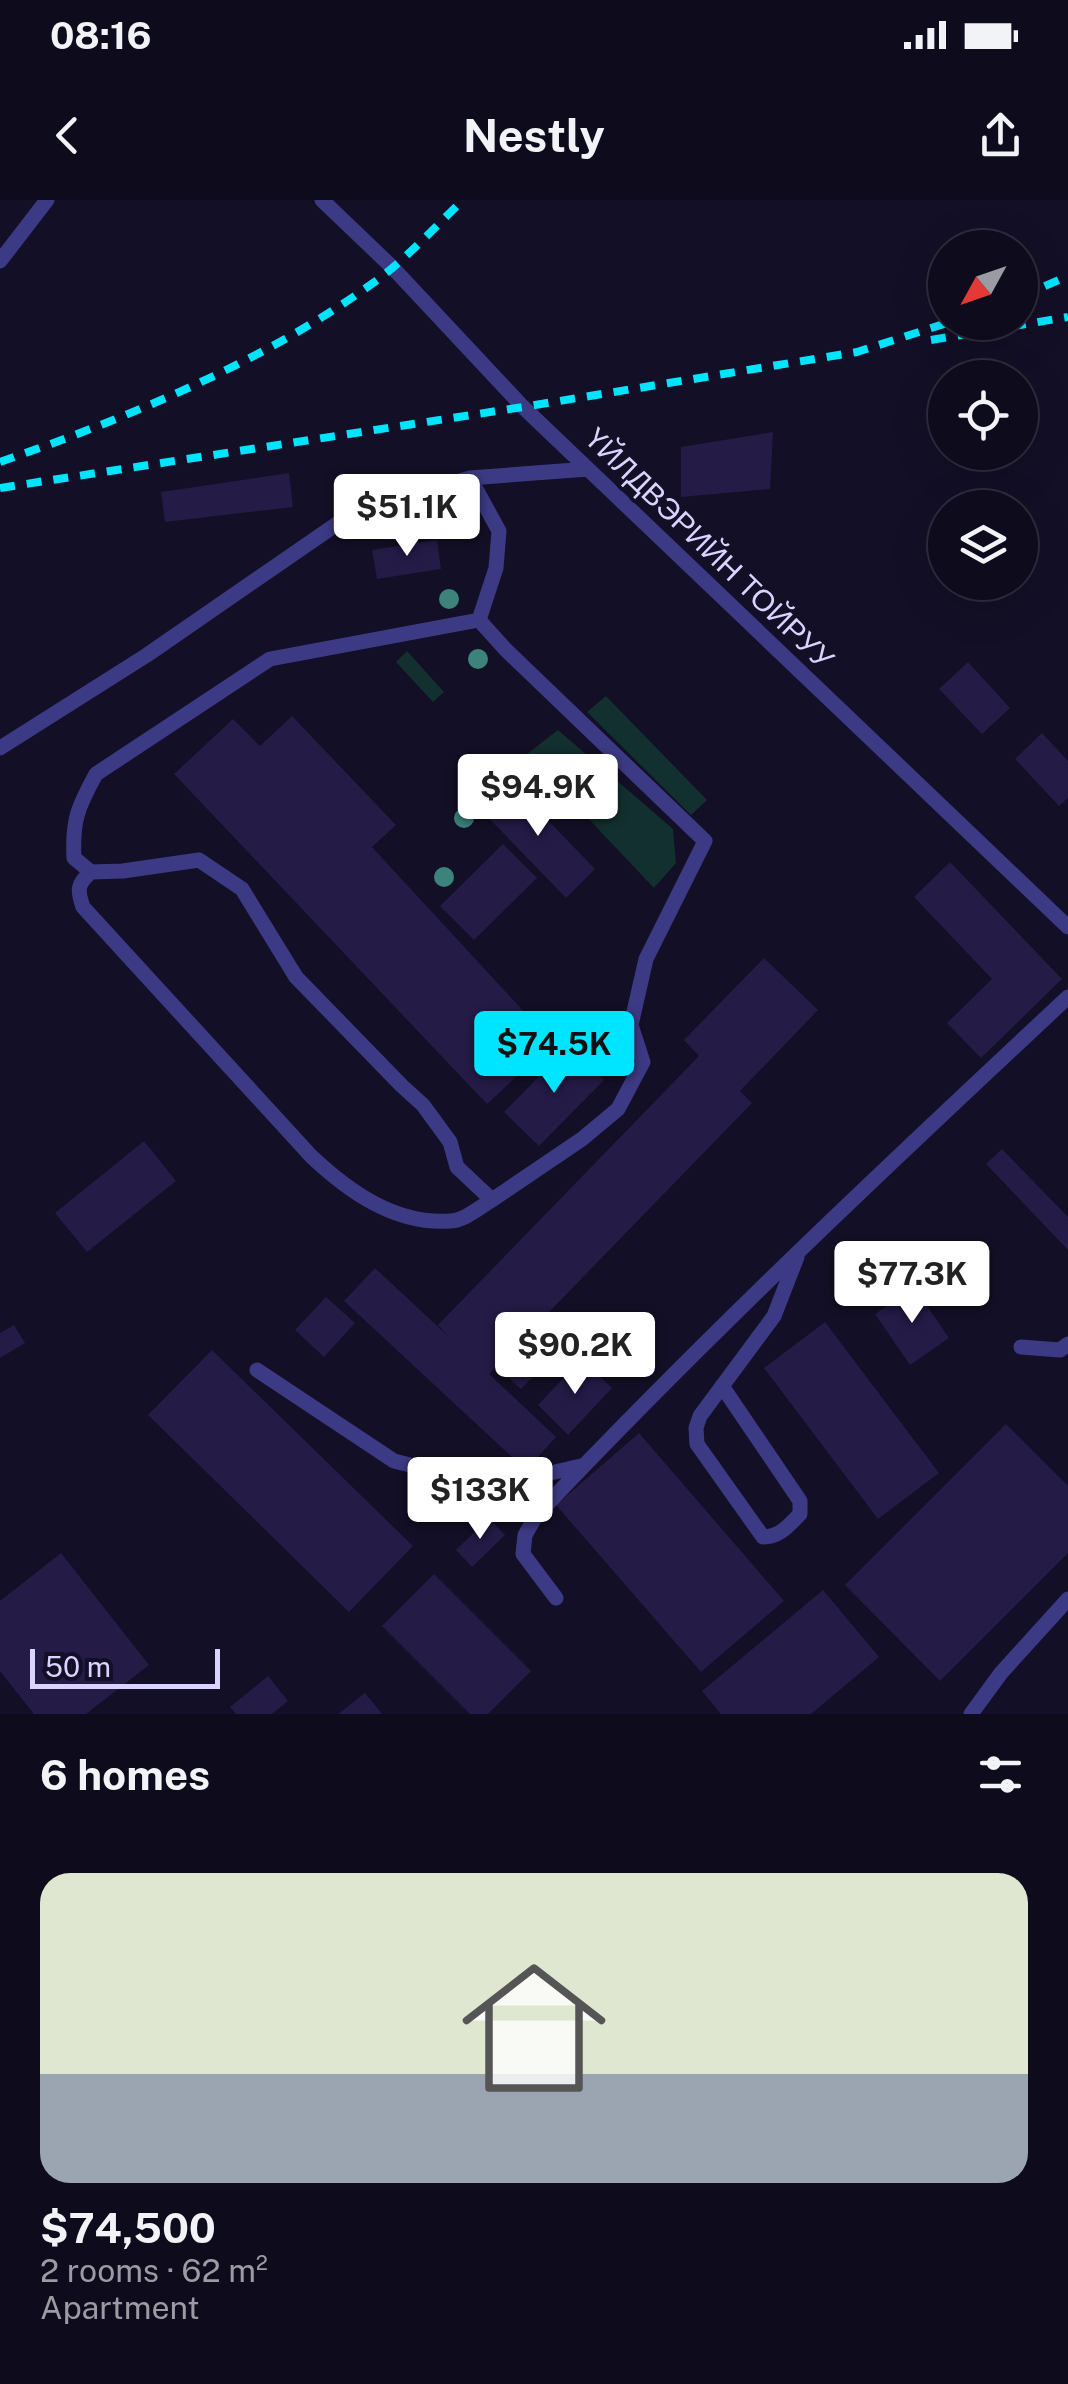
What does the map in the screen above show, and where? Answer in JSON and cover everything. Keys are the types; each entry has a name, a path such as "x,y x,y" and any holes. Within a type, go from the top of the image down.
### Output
{"lane":[{"path":"0,261 47,200"},
{"name":"ҮЙЛДВЭРИЙН ТОЙРУУ","path":"322,200 392,266 524,407 1068,927"},
{"path":"0,748 147,655 357,510 470,478 588,469"},
{"path":"470,478 498,531 496,568 479,620"},
{"path":"91,872 74,858 73,831 96,774 270,659 479,620"},
{"path":"479,620 705,841 646,959 630,1025 644,1062 618,1109 554,1159 492,1200 454,1222 412,1218 349,1190 310,1156 82,907 77,890 80,880 91,872 198,860 242,888 296,978 423,1105 450,1142 457,1167 492,1200"},
{"path":"556,1598 523,1554 524,1535 536,1516 672,1374 800,1249 1068,997"},
{"path":"722,1386 800,1501 800,1514 772,1537 763,1537 697,1444 696,1428 700,1416 722,1386 774,1316 800,1249"},
{"path":"1021,1346 1060,1350 1068,1344"},
{"path":"257,1370 394,1461 470,1480 524,1479 584,1466"},
{"path":"971,1714 1001,1673 1068,1599"}],"green space":[{"path":"407,651 444,692 433,702 396,662"},
{"path":"606,696 707,800 691,815 587,712"},
{"path":"558,730 673,829 676,863 654,888 527,754"}],"building":[{"path":"773,432 770,489 681,497 681,447"},
{"path":"289,473 293,507 165,522 161,492"},
{"path":"437,540 441,569 377,579 372,550"},
{"path":"968,662 1010,708 982,734 939,689"},
{"path":"292,716 396,825 372,847 553,1043 487,1104 174,774 233,719 260,746"},
{"path":"1042,733 1068,761 1068,798 1059,806 1015,759"},
{"path":"510,781 595,869 566,898 480,809"},
{"path":"503,844 537,878 474,940 440,906"},
{"path":"950,862 1062,979 981,1058 947,1023 992,979 914,897"},
{"path":"764,958 818,1010 740,1091 752,1103 489,1374 556,1437 526,1470 344,1301 375,1268 449,1337 438,1325 699,1056 684,1040"},
{"path":"569,1046 604,1080 539,1146 504,1112"},
{"path":"144,1141 176,1181 87,1252 55,1213"},
{"path":"1002,1149 1068,1217 1068,1250 986,1164"},
{"path":"914,1287 949,1338 910,1365 875,1314"},
{"path":"326,1297 355,1323 324,1357 295,1330"},
{"path":"825,1322 939,1473 878,1519 764,1368"},
{"path":"14,1325 25,1343 0,1358 0,1333"},
{"path":"541,1328 561,1347 521,1389 501,1371"},
{"path":"212,1350 413,1546 349,1612 148,1415"},
{"path":"581,1359 612,1388 568,1435 538,1405"},
{"path":"1006,1424 1068,1486 1068,1553 940,1681 845,1585"},
{"path":"639,1433 784,1601 701,1672 556,1505"},
{"path":"489,1518 505,1535 472,1567 456,1550"},
{"path":"61,1553 149,1665 86,1714 34,1714 0,1671 0,1601"},
{"path":"434,1574 531,1671 488,1714 470,1714 382,1626"},
{"path":"823,1590 879,1657 811,1714 721,1714 702,1691"},
{"path":"268,1676 288,1701 272,1714 236,1714 230,1707"},
{"path":"365,1693 382,1714 338,1714"}],"railway":[{"path":"0,462 145,407 287,338 384,274 463,200"},
{"path":"1038,289 1068,276"},
{"path":"1038,322 1068,317"},
{"path":"0,488 857,352 928,329"}]}
